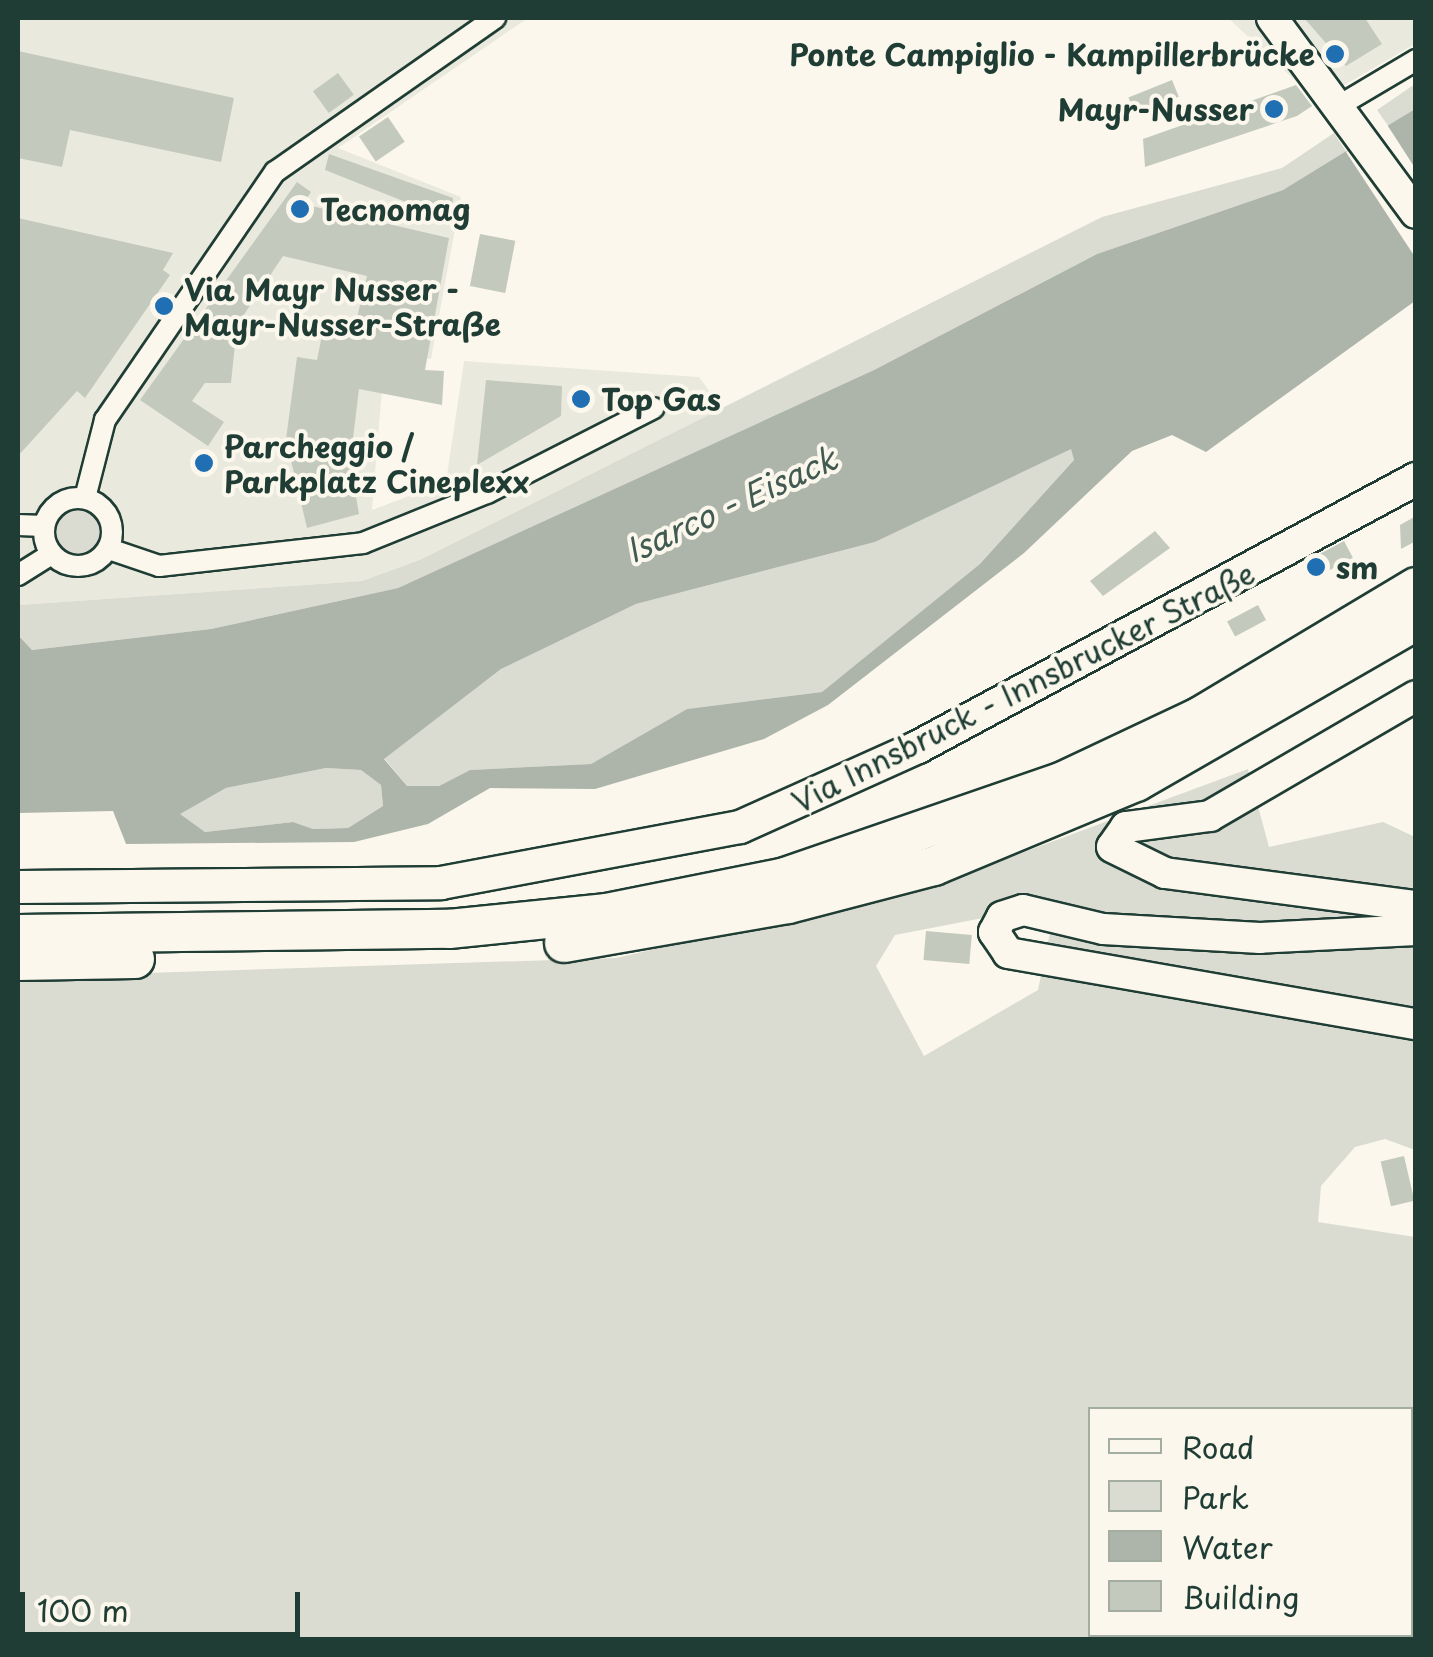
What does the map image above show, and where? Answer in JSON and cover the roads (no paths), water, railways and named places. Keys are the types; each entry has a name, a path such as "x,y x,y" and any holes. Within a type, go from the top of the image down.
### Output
{"highway":[{"path":"18,934 450,928 607,913 785,877 1061,782 1199,717 1416,587"},
{"path":"18,961 456,953 620,938 788,904 934,866 1136,782 1416,621"}],"main road":[{"name":"Via Innsbruck - Innsbrucker Straße","path":"18,887 440,883 740,827 918,748 1416,479"}],"street":[{"path":"85,498 106,420 276,172 495,18"},
{"path":"1272,18 1346,111 1416,213"},
{"path":"1346,111 1416,60"},
{"path":"44,526 51,554 73,567 108,549 159,566 363,543 473,500 654,408"},
{"path":"44,526 63,501 85,498 109,517 108,549"},
{"path":"18,525 44,526"},
{"path":"18,575 51,554"},
{"path":"1416,696 1210,816 1126,828 1112,847 1166,873 1416,906"},
{"path":"1416,930 1260,938 1103,929 1024,910 1002,917 994,932 1008,953 1416,1024"}],"water":[{"name":"Isarco - Eisack","path":"1415,109 1415,301 1206,452 1172,435 1132,451 1024,553 828,705 764,739 595,789 490,788 428,824 354,842 126,844 113,811 18,813 18,635 32,650 211,629 398,588 874,370 1097,254 1283,190","holes":["1071,449 1074,460 980,564 822,692 687,709 591,764 470,770 439,786 407,786 384,759 501,669 636,604 875,542","326,768 361,770 381,785 383,806 348,828 313,829 293,822 205,832 180,814 226,788"]}],"place":[{"name":"Ponte Campiglio - Kampillerbrücke","path":"1335,54"},
{"name":"Mayr-Nusser","path":"1274,109"},
{"name":"Tecnomag","path":"300,209"},
{"name":"Via Mayr Nusser - Mayr-Nusser-Straße","path":"164,306"},
{"name":"Top Gas","path":"581,399"},
{"name":"Parcheggio / Parkplatz Cineplexx","path":"204,463"},
{"name":"sm","path":"1316,567"}]}
